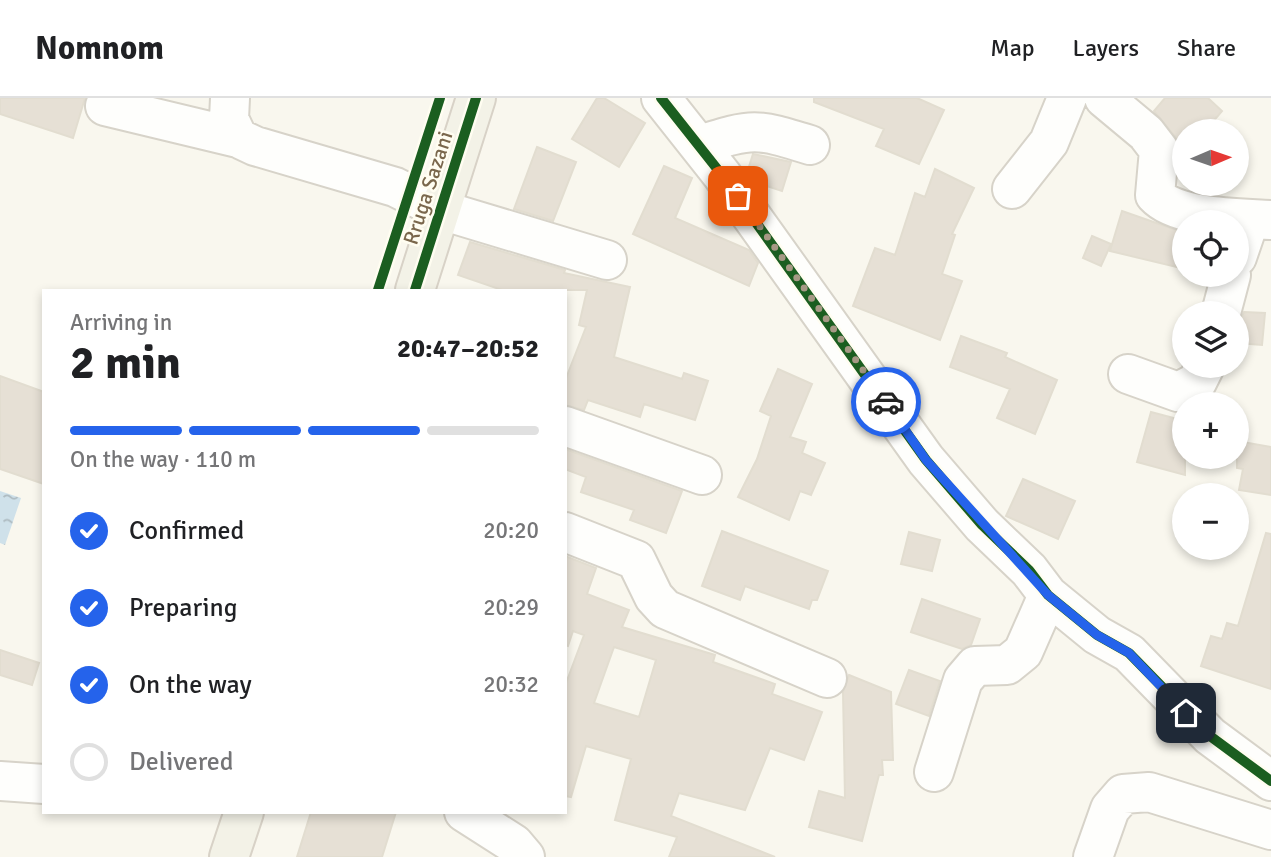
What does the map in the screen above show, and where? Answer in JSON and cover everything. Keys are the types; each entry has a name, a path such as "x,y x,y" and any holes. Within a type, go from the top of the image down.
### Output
{"main road":[{"name":"Rruga Sazani","path":"415,289 477,98"},
{"path":"229,857 243,814"}],"street":[{"path":"230,98 229,119 237,138"},
{"path":"661,98 699,145 926,460 1048,595 1097,635 1129,653 1210,736 1271,780"},
{"path":"1012,189 1049,142 1067,98"},
{"path":"1104,98 1146,133 1159,150 1155,195 1162,203 1175,209 1260,219 1249,237"},
{"path":"105,106 237,138 255,146 395,187 441,210 607,260"},
{"path":"699,145 748,130 763,131 810,145"},
{"path":"1128,374 1178,392 1197,382 1199,378"},
{"path":"567,427 702,475"},
{"path":"567,533 636,560 654,597 666,609 827,678"},
{"path":"934,772 963,680 975,666 1007,665 1023,652 1048,595"},
{"path":"0,781 42,784"},
{"path":"1093,857 1110,809 1124,793 1149,792 1271,830"},
{"path":"467,814 513,844 525,857"}],"water":[{"path":"0,491 21,498 5,545 0,543"}],"building":[{"path":"0,98 85,98 73,138 0,114"},
{"path":"597,98 604,98 645,123 619,167 572,139"},
{"path":"814,98 917,98 944,110 919,164 876,146 884,129 814,102"},
{"path":"1165,98 1208,98 1222,111 1215,119 1172,119 1172,133 1154,111"},
{"path":"537,147 576,162 553,221 514,209"},
{"path":"753,154 791,162 782,191 754,182 747,173"},
{"path":"664,166 692,178 675,218 749,250 758,263 749,286 633,234"},
{"path":"935,169 974,188 952,234 955,235 942,274 962,281 940,340 853,306 875,248 895,255 915,193 925,197"},
{"path":"1122,211 1172,228 1172,266 1110,251"},
{"path":"1092,236 1111,244 1101,266 1083,258"},
{"path":"470,242 565,270 564,273 630,287 614,357 682,379 684,373 708,381 695,420 644,404 640,417 588,400 584,410 567,406 567,376 586,327 579,325 587,290 499,289 458,275"},
{"path":"1249,312 1265,313 1262,345 1249,344"},
{"path":"961,336 1007,353 1005,357 1057,380 1035,434 997,418 1010,389 950,367"},
{"path":"778,369 812,384 790,437 806,442 802,453 825,463 811,495 800,491 789,520 738,497 757,459 771,416 760,411"},
{"path":"0,376 42,391 42,483 0,469"},
{"path":"1151,412 1172,418 1172,469 1185,469 1185,475 1137,462"},
{"path":"1249,443 1271,447 1271,495 1249,492 1249,483 1240,483 1243,469 1249,469"},
{"path":"567,450 682,491 666,533 630,520 634,510 581,492 586,477 567,470"},
{"path":"1023,479 1075,501 1058,539 1006,516"},
{"path":"722,531 828,571 817,600 812,600 809,609 745,586 740,600 702,586"},
{"path":"909,532 940,540 932,571 901,564"},
{"path":"1266,533 1271,534 1271,689 1201,666 1211,636 1222,639 1227,623 1238,626"},
{"path":"567,557 596,568 587,594 629,610 622,627 715,655 713,662 775,684 772,694 822,712 804,760 770,748 745,810 679,793 671,816 775,857 669,857 677,837 615,820 631,759 586,746 571,797 567,796 567,681 584,635 573,631 568,646","holes":["614,647 656,660 639,717 594,703"]},
{"path":"922,599 980,619 971,645 962,649 911,632"},
{"path":"0,650 39,663 32,685 0,675"},
{"path":"909,670 940,681 929,716 896,704"},
{"path":"849,675 891,692 893,760 882,760 883,775 879,775 862,841 809,827 819,791 845,798 843,692"},
{"path":"310,814 395,814 382,857 297,857"}],"cycle path":[{"path":"378,289 440,98"},
{"path":"415,289 476,98"},
{"path":"661,98 722,175 926,460 982,525 1029,570 1048,595 1097,635 1129,653 1210,736 1271,781"}],"way so far":[{"path":"738,196 886,402"}],"route":[{"path":"886,402 926,460 982,525 1029,570 1048,595 1097,635 1129,653 1186,713"}]}
